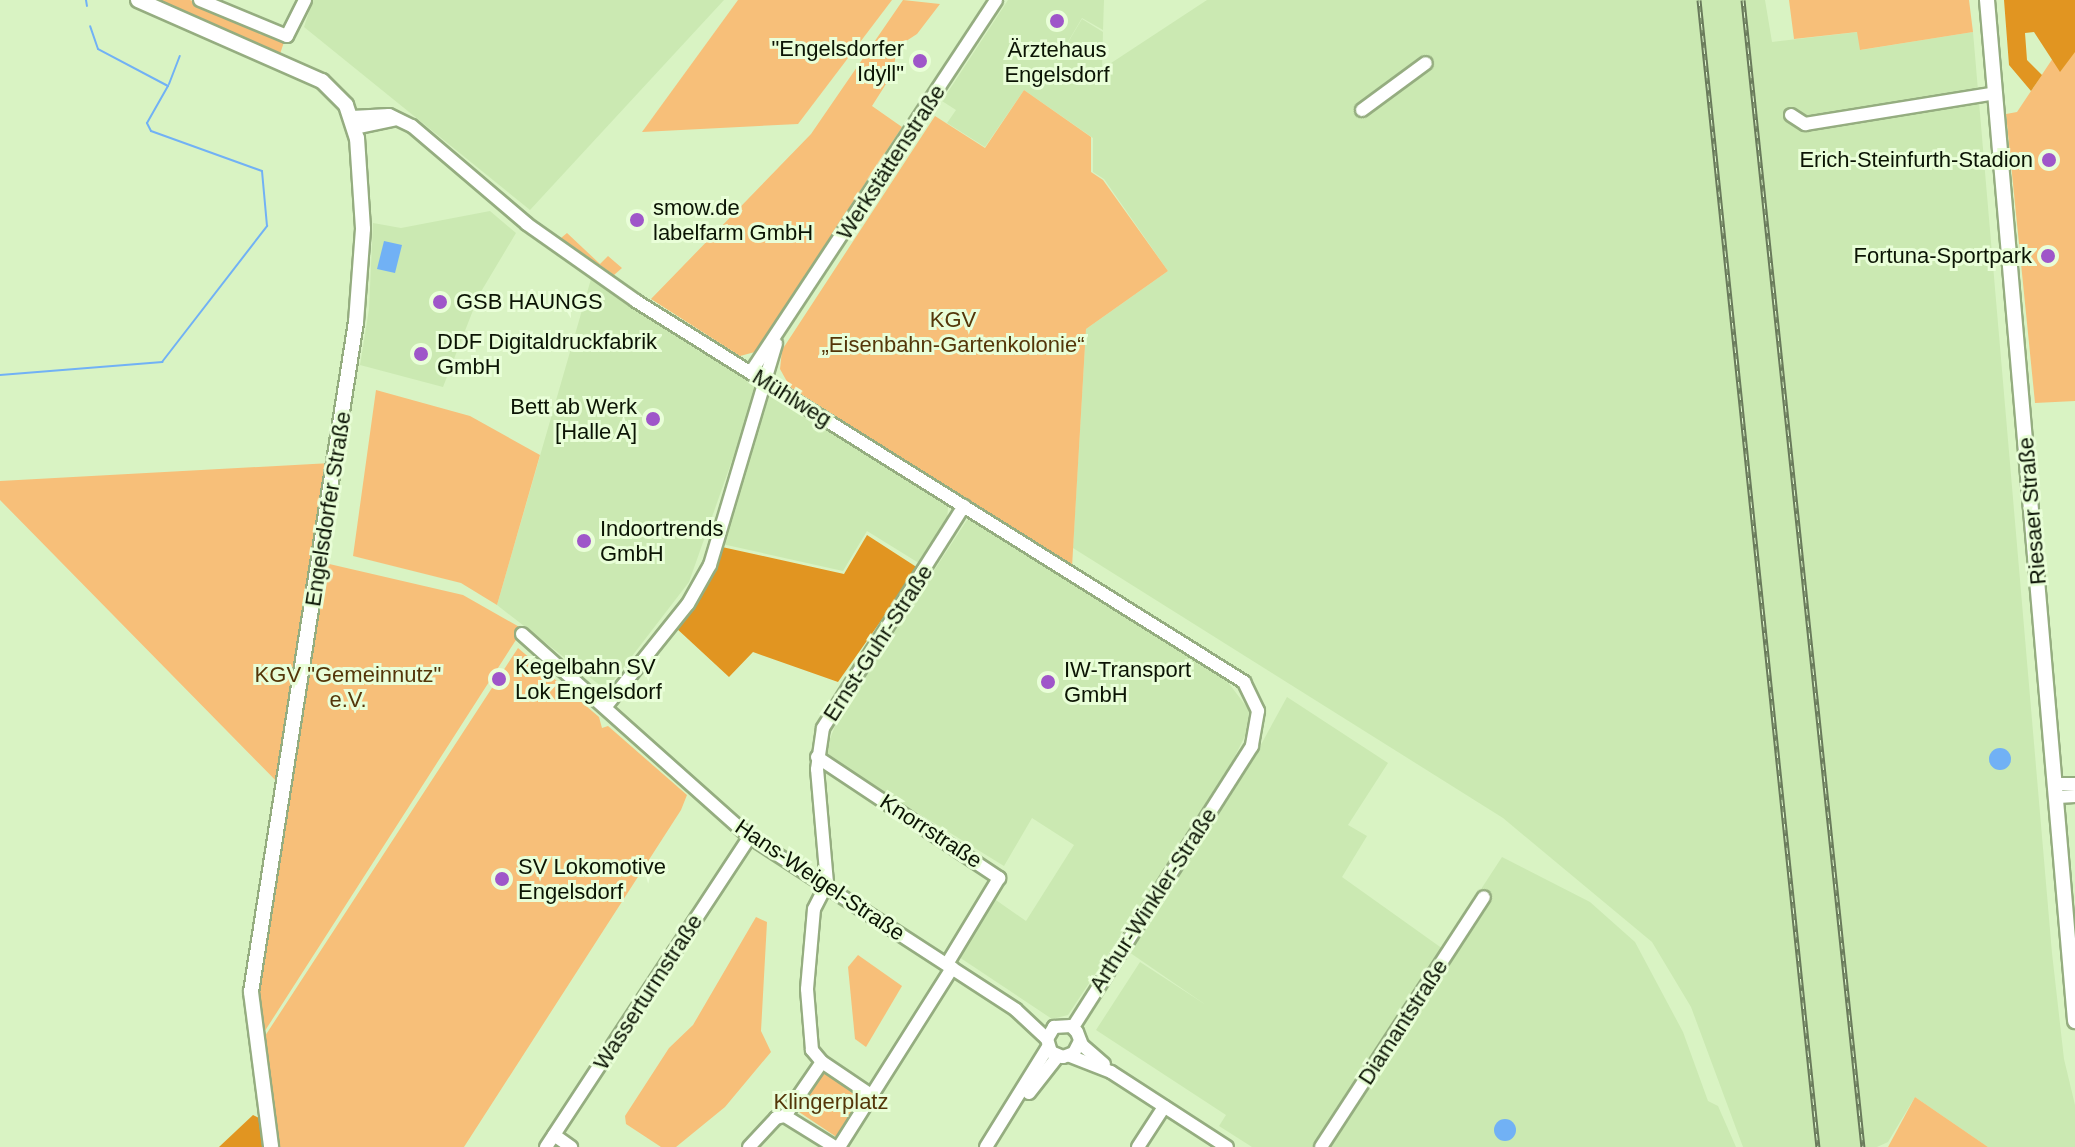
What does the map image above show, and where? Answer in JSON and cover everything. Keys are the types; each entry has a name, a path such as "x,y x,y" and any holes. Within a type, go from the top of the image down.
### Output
{"main road":[{"path":"138,0 322,81 342,98 354,122"},
{"name":"Riesaer Straße","path":"1987,0 2075,1021"},
{"name":"Engelsdorfer Straße","path":"271,1147 251,992 356,322 363,229 354,122"}],"street":[{"path":"200,0 287,36 305,0"},
{"name":"Werkstättenstraße","path":"751,372 996,0"},
{"path":"1362,110 1426,63"},
{"path":"1791,115 1805,124 1996,93"},
{"name":"Mühlweg","path":"354,122 397,119 544,237 765,381 1204,655"},
{"name":"Werkstättenstraße","path":"607,705 688,604 710,565 785,323"},
{"name":"Ernst-Guhr-Straße","path":"827,883 817,757 823,728 964,506"},
{"name":"Hans-Weigel-Straße","path":"522,634 607,705 750,837 827,883 1023,1014 1056,1049 1111,1072 1227,1147"},
{"name":"Arthur-Winkler-Straße","path":"1073,1027 1252,746 1258,711 1244,682 1204,655"},
{"name":"Knorrstraße","path":"817,757 999,878 949,966"},
{"path":"2057,791 2075,784"},
{"path":"2057,791 2075,796"},
{"name":"Wasserturmstraße","path":"550,1141 750,837"},
{"path":"827,883 814,909 807,989 812,1050 822,1062 871,1095"},
{"name":"Diamantstraße","path":"1321,1147 1484,897"},
{"path":"785,1116 837,1147 949,966"},
{"name":"Hans-Weigel-Straße","path":"1023,1014 1073,1027 1080,1041 1111,1072"},
{"path":"989,1143 1056,1049 1057,1025"},
{"path":"1056,1049 1080,1041"},
{"path":"749,1147 785,1116 822,1062"},
{"path":"1138,1147 1164,1107"},
{"path":"550,1141 571,1147"}],"shaded area":[{"path":"313,0 724,0 530,210 304,27"},
{"path":"1008,0 1104,0 1103,30 1082,18 1049,74 1082,19 1103,32 1102,69 1207,0 1765,0 1772,42 1858,32 1861,50 1973,32 2052,953 2064,1059 2075,1105 2075,1147 1988,1147 1915,1097 1888,1142 1877,1147 1743,1147 1691,1007 1652,942 1503,818 1073,548 1086,329 1168,271 1104,179 1093,172 1093,138 1024,90 985,147 947,123 956,110 942,101"},
{"path":"2004,0 2075,0 2075,52 2060,72 2034,32 2025,33 2027,60 2042,75 2031,91 2009,65"},
{"path":"490,211 516,233 479,295 443,387 360,365 369,309 373,223 401,228"},
{"path":"591,279 699,351 759,384 689,582 606,690 497,605"},
{"path":"770,391 948,506 947,525 922,565 867,531 843,571 722,544"},
{"path":"974,519 1224,677 1249,710 1248,730 1233,760 1150,891 1068,1015 1052,1019 959,957 993,898 1026,921 1074,845 1032,818 1004,866 828,756 826,749 839,716 967,520"},
{"path":"867,535 918,568 838,682 753,652 729,677 675,627 712,572 722,547 844,574"},
{"path":"1287,697 1388,763 1348,825 1367,836 1342,877 1443,949 1313,1147 1252,1147 1219,1126 1226,1115 1096,1030 1140,962 1206,1005 1126,950 1252,761"},
{"path":"1502,857 1590,902 1635,942 1683,1032 1708,1101 1718,1106 1736,1147 1326,1147 1485,911 1472,903"},
{"path":"253,1115 263,1120 267,1147 219,1147"}],"green space":[{"path":"145,0 190,0 260,29 259,34 285,39 279,57"},
{"path":"738,0 892,0 798,124 642,132"},
{"path":"903,0 940,4 917,34 897,47 893,73 872,106 902,127 755,352 740,356 651,299 811,134"},
{"path":"1789,0 1969,0 1973,32 1860,50 1857,32 1794,39"},
{"name":"Fortuna-Sportpark","path":"2075,25 2075,401 2035,403 2006,114 2017,112"},
{"name":"KGV „Eisenbahn-Gartenkolonie“","path":"1024,90 1091,137 1091,172 1103,180 1168,271 1086,329 1072,567 790,387 780,369 782,350 935,116 985,148"},
{"path":"567,233 600,264 608,256 622,268 614,275 561,238"},
{"path":"376,390 470,416 540,455 497,605 461,583 353,556"},
{"name":"KGV \"Gemeinnutz\" e.V.","path":"331,463 325,563 463,595 523,629 261,1037 256,997 288,793 0,500 0,481"},
{"name":"SV Lokomotive Engelsdorf","path":"518,648 599,717 602,728 608,726 687,795 681,810 464,1147 278,1147 265,1036"},
{"path":"756,917 767,922 761,1031 771,1052 725,1107 676,1147 661,1147 626,1124 625,1116 669,1048 693,1025"},
{"path":"858,955 902,986 866,1047 855,1039 848,967"},
{"name":"Klingerplatz","path":"823,1067 866,1094 838,1138 796,1110"},
{"path":"1915,1097 1988,1147 1888,1147"}],"water":[{"path":"384,241 402,245 395,273 377,269"},
{"path":"2000,748 2008,751 2011,759 2008,767 2000,770 1992,767 1989,759 1992,751"},
{"path":"1505,1119 1513,1122 1516,1130 1513,1138 1505,1141 1497,1138 1494,1130 1497,1122"}],"waterway":[{"path":"86,0 87,6"},
{"path":"0,375 162,362 267,226 262,171 151,131 147,123 168,86 98,49 90,26"},
{"path":"169,84 180,56"}],"railway":[{"path":"1699,0 1818,1147"},
{"path":"1743,0 1863,1147"}],"place":[{"name":"Ärztehaus Engelsdorf","path":"1057,21"},
{"name":"\"Engelsdorfer Idyll\"","path":"920,61"},
{"name":"Erich-Steinfurth-Stadion","path":"2049,160"},
{"name":"smow.de labelfarm GmbH","path":"637,220"},
{"name":"Fortuna-Sportpark","path":"2048,256"},
{"name":"GSB HAUNGS","path":"440,302"},
{"name":"DDF Digitaldruckfabrik GmbH","path":"421,354"},
{"name":"Bett ab Werk [Halle A]","path":"653,419"},
{"name":"Indoortrends GmbH","path":"584,541"},
{"name":"Kegelbahn SV Lok Engelsdorf","path":"499,679"},
{"name":"IW-Transport GmbH","path":"1048,682"},
{"name":"SV Lokomotive Engelsdorf","path":"502,879"}]}
